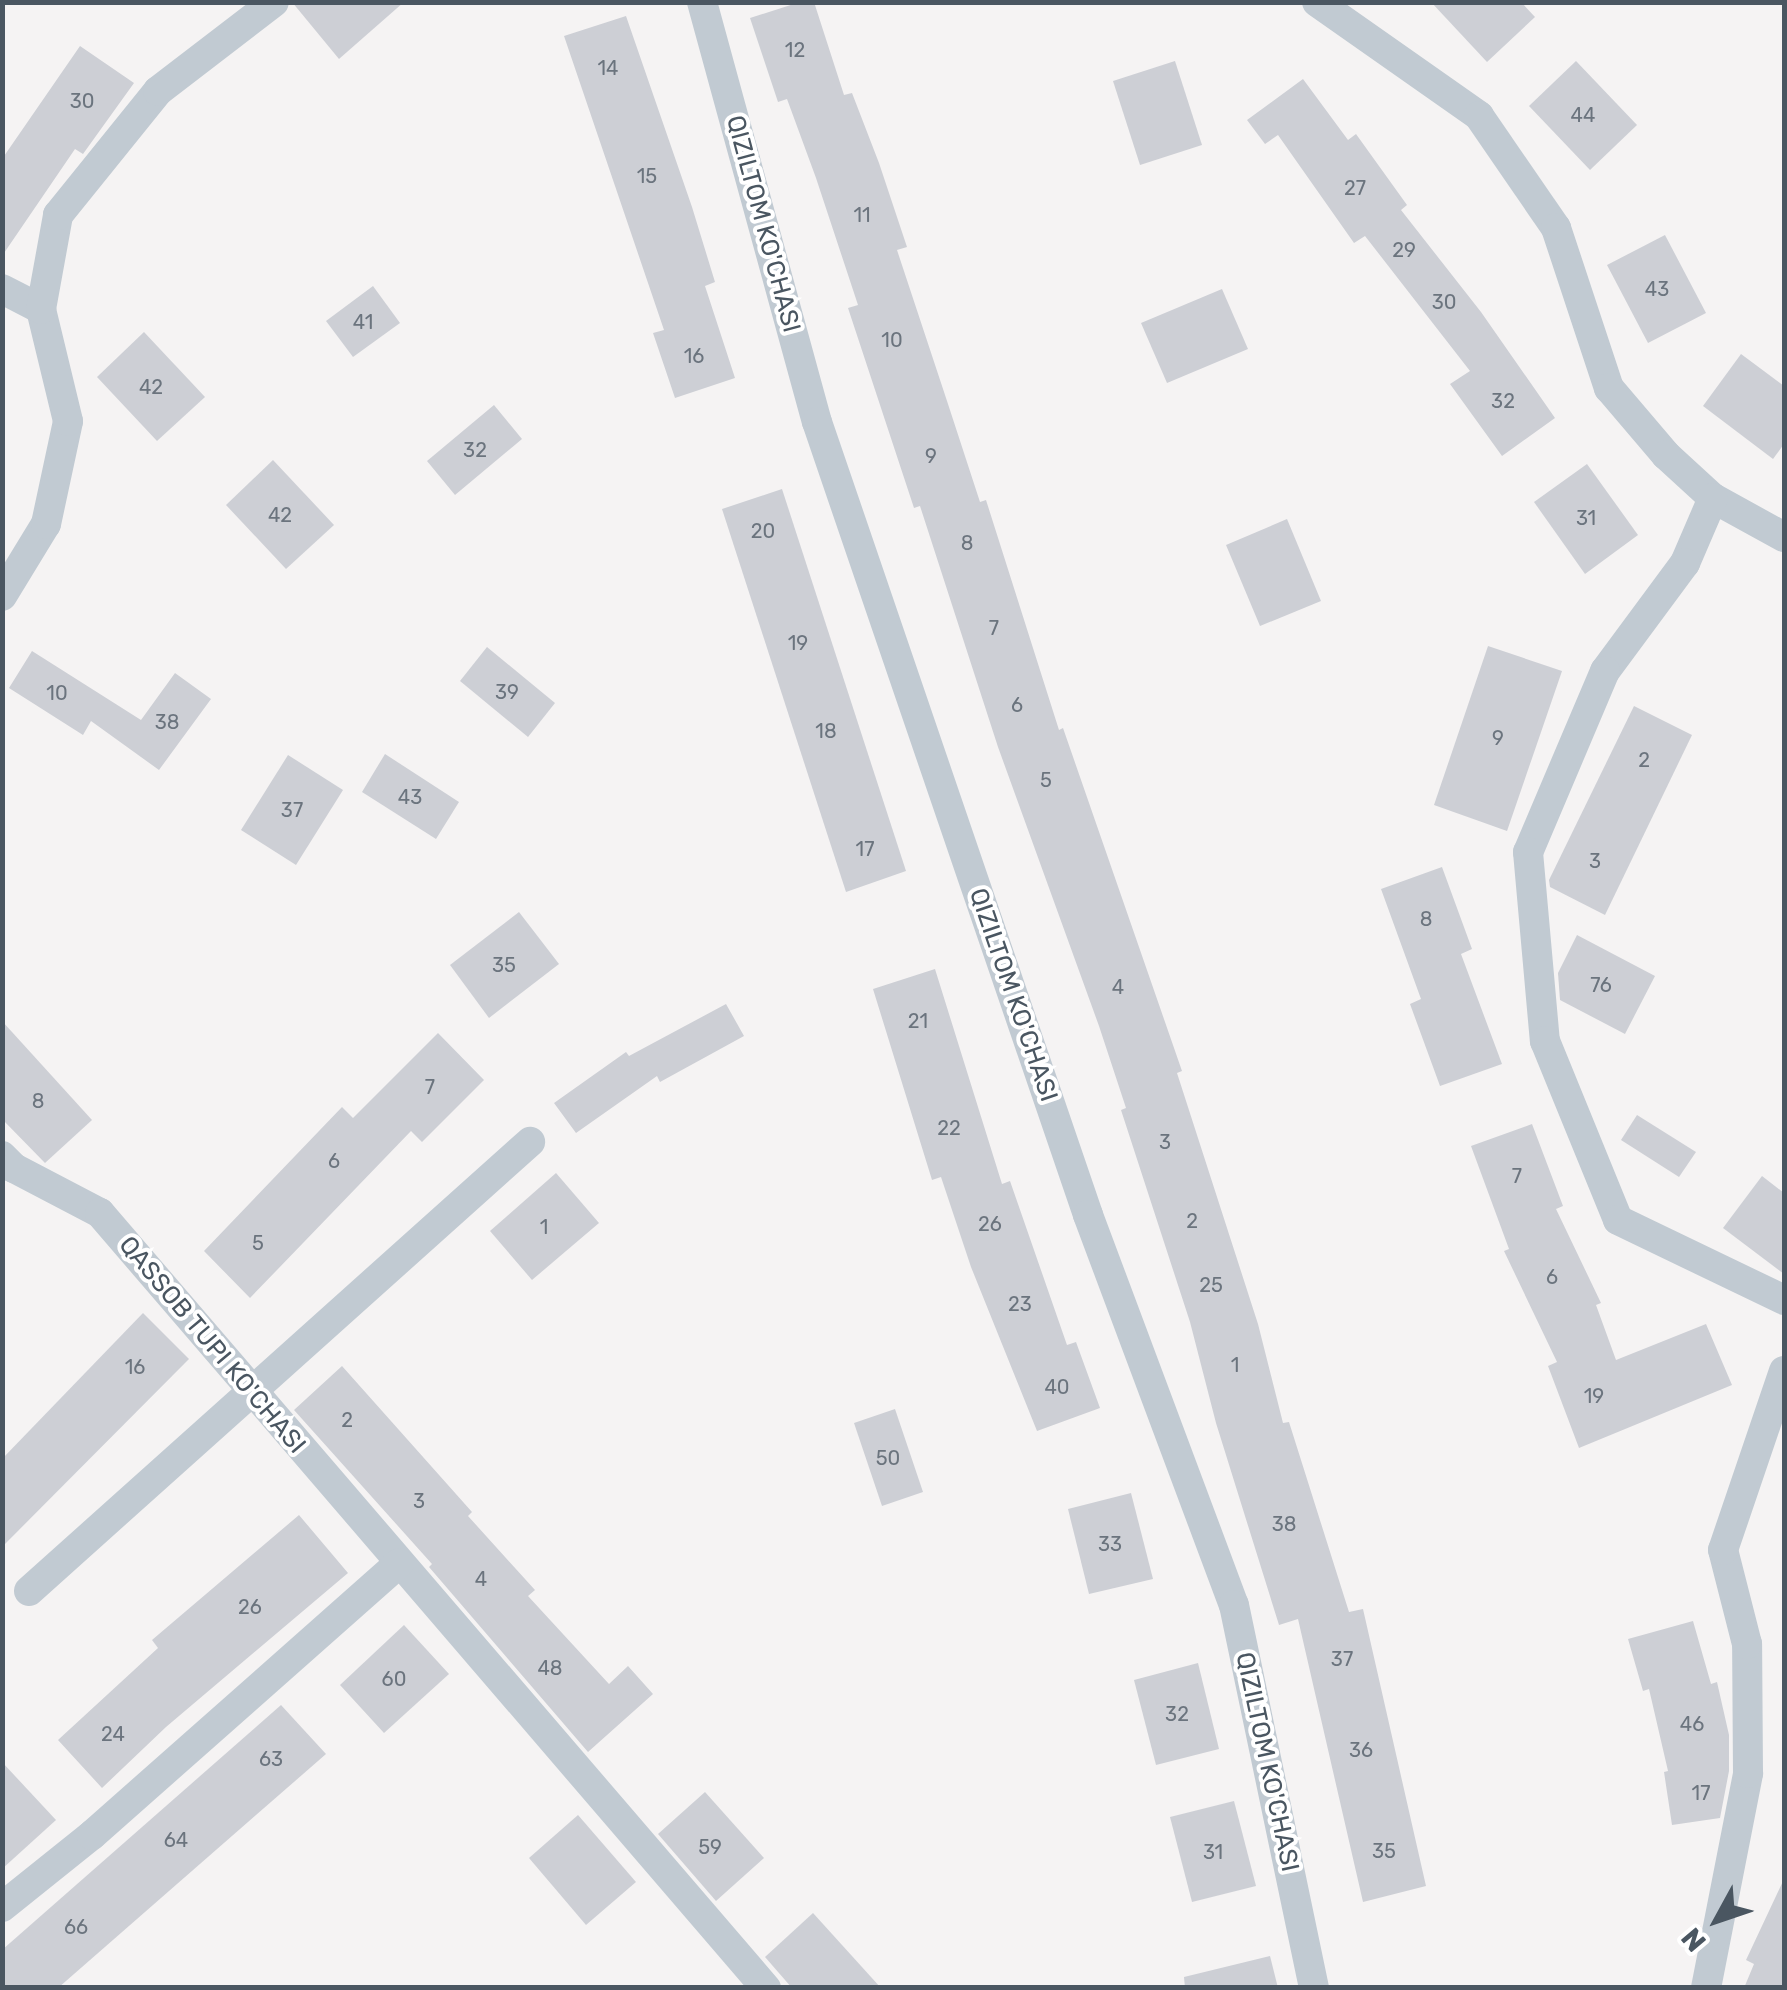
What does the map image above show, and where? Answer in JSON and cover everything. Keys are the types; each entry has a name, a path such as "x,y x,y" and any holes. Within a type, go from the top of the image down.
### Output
{"street":[{"path":"2,596 46,524 68,421 41,309 58,214 158,91 274,2"},
{"name":"QIZILTOM KO'CHASI","path":"702,2 817,422 1088,1215 1234,1605 1314,1988"},
{"path":"1318,2 1479,116 1556,228 1609,388 1666,455 1712,498 1784,536"},
{"path":"2,289 41,309"},
{"path":"1712,498 1685,563 1605,670 1528,852 1545,1042 1618,1220 1784,1300"},
{"path":"30,1591 249,1390 530,1142"},
{"name":"QASSOB TUPI KO'CHASI","path":"2,1156 14,1168 100,1213 766,1988"},
{"path":"1706,1988 1748,1773 1746,1644 1723,1550 1784,1371"},
{"path":"2,1907 92,1836 398,1563"}],"building":[{"path":"292,2 404,2 339,59"},
{"path":"800,2 814,2 844,95 852,93 879,163 907,247 897,250 980,502 986,500 1059,730 1063,728 1182,1071 1177,1073 1258,1324 1283,1423 1289,1422 1349,1612 1363,1609 1426,1886 1363,1902 1298,1619 1279,1625 1216,1423 1190,1322 1121,1110 1126,1108 998,747 920,506 914,508 848,308 858,305 816,178 787,99 778,102 750,18"},
{"path":"1431,2 1521,2 1535,17 1487,62"},
{"path":"626,16 715,282 705,286 735,378 675,398 653,333 664,330 564,36"},
{"path":"80,46 134,83 83,154 75,149 2,256 2,159"},
{"path":"1175,61 1202,145 1140,165 1113,81"},
{"path":"1576,61 1637,125 1590,170 1529,106"},
{"path":"1303,79 1348,140 1356,134 1407,205 1401,210 1481,312 1555,418 1502,456 1450,384 1470,371 1365,236 1354,243 1278,135 1265,144 1247,120"},
{"path":"1665,235 1706,313 1648,343 1607,265"},
{"path":"373,286 400,323 353,357 326,321"},
{"path":"1222,289 1248,349 1167,383 1141,323"},
{"path":"144,332 205,397 157,441 97,377"},
{"path":"1741,354 1784,386 1784,444 1773,459 1703,406"},
{"path":"494,405 522,439 455,495 427,461"},
{"path":"273,460 334,525 286,569 226,505"},
{"path":"1587,464 1638,535 1585,574 1534,502"},
{"path":"782,489 906,871 846,892 722,509"},
{"path":"1287,519 1321,601 1260,626 1226,545"},
{"path":"1488,646 1562,671 1507,831 1434,805"},
{"path":"487,647 555,703 528,737 460,681"},
{"path":"32,651 141,720 175,673 211,699 159,770 91,721 83,735 9,688"},
{"path":"1634,706 1692,735 1605,915 1550,887 1549,880"},
{"path":"385,754 459,802 436,839 362,792"},
{"path":"288,755 343,790 296,865 241,830"},
{"path":"1442,867 1472,949 1461,954 1502,1064 1440,1086 1410,1004 1421,999 1381,889"},
{"path":"519,912 559,964 489,1018 450,965"},
{"path":"1577,935 1655,976 1625,1034 1560,1000 1558,973"},
{"path":"935,969 1002,1184 1010,1181 1067,1345 1076,1342 1100,1408 1037,1431 971,1267 941,1177 932,1180 873,989"},
{"path":"726,1004 744,1036 660,1082 657,1076 576,1133 554,1103 626,1052 629,1056"},
{"path":"2,1021 92,1120 45,1163 2,1119"},
{"path":"438,1033 484,1080 422,1142 411,1131 250,1298 204,1251 342,1107 353,1118"},
{"path":"1637,1115 1696,1152 1679,1177 1621,1140"},
{"path":"1532,1124 1563,1206 1556,1209 1601,1303 1596,1305 1616,1360 1706,1324 1732,1385 1579,1448 1548,1366 1557,1362 1504,1251 1509,1249 1471,1146"},
{"path":"556,1173 599,1223 532,1280 490,1231"},
{"path":"1762,1176 1784,1193 1784,1274 1723,1228"},
{"path":"143,1313 189,1359 2,1547 2,1459"},
{"path":"342,1366 472,1512 468,1516 535,1590 528,1596 609,1684 628,1666 653,1694 588,1752 429,1567 432,1564 294,1410"},
{"path":"895,1409 923,1492 882,1506 854,1423"},
{"path":"1131,1493 1153,1579 1089,1594 1068,1509"},
{"path":"299,1515 348,1573 166,1727 102,1788 58,1740 158,1648 152,1640"},
{"path":"1693,1621 1711,1684 1717,1682 1729,1735 1729,1771 1720,1818 1672,1825 1664,1772 1668,1771 1649,1689 1643,1691 1628,1639"},
{"path":"404,1625 449,1674 384,1733 340,1685"},
{"path":"1198,1663 1219,1749 1156,1765 1134,1680"},
{"path":"281,1705 326,1754 58,1988 2,1988 2,1950"},
{"path":"2,1762 56,1820 2,1869"},
{"path":"705,1792 764,1858 716,1901 658,1834"},
{"path":"1234,1801 1256,1886 1192,1902 1170,1817"},
{"path":"578,1815 636,1882 586,1925 529,1858"},
{"path":"1784,1879 1784,1988 1744,1988 1754,1964 1746,1960"},
{"path":"813,1913 881,1988 792,1988 765,1957"},
{"path":"1270,1956 1278,1988 1185,1988 1184,1977"}]}
